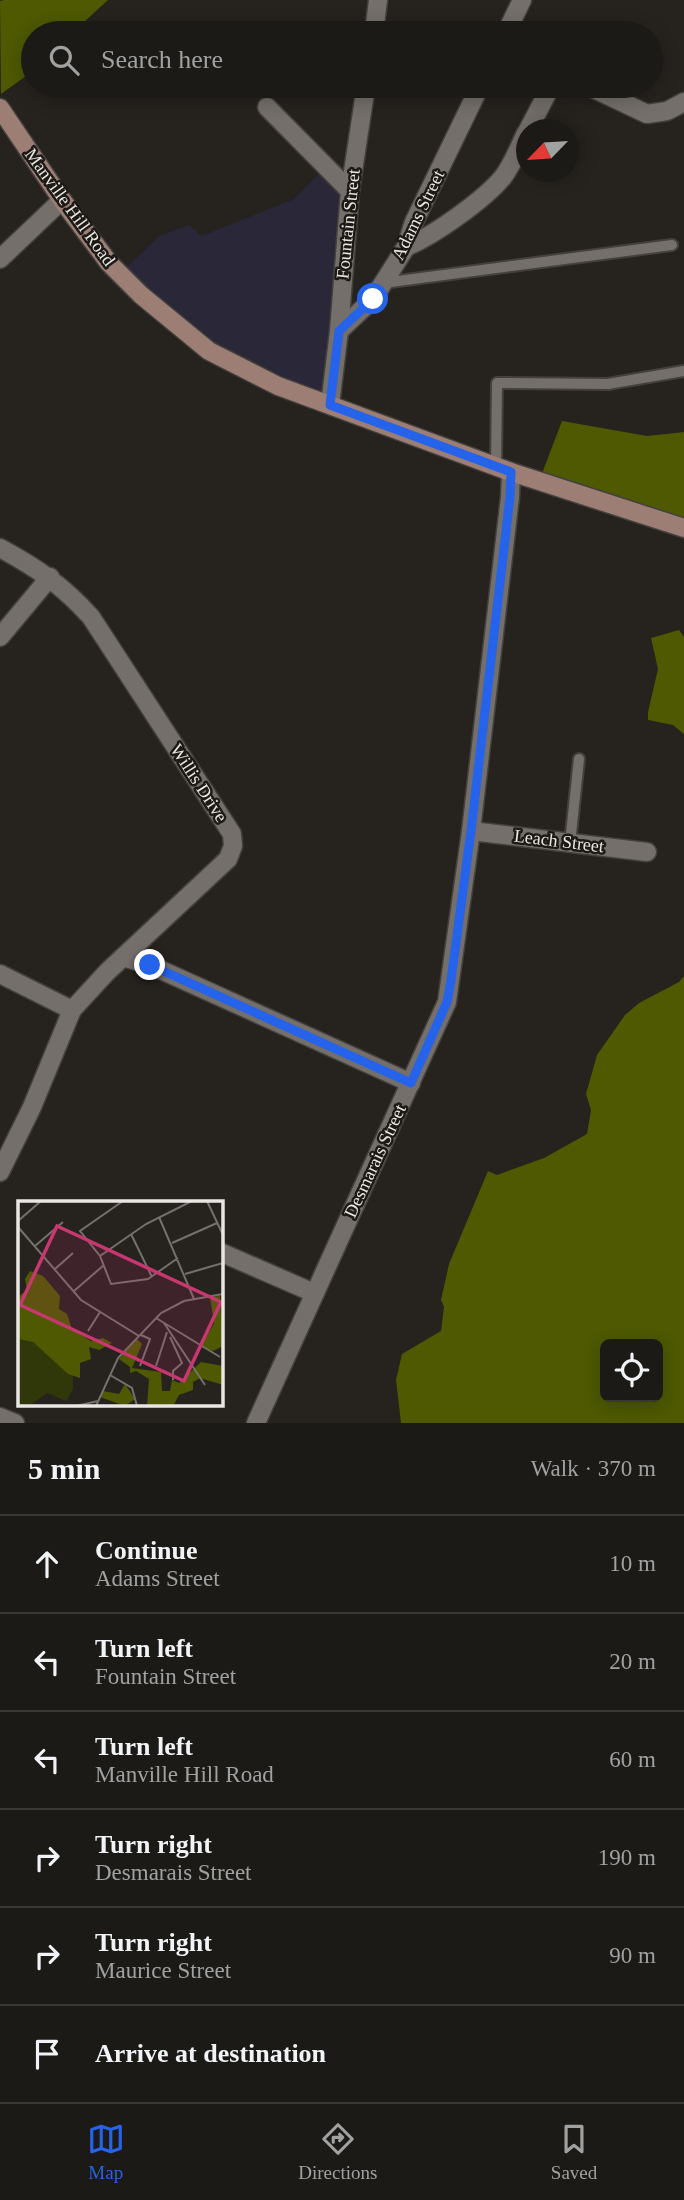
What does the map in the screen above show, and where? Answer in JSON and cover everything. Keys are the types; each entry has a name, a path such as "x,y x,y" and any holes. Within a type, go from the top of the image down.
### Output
{"main road":[{"name":"Manville Hill Road","path":"0,108 62,200 110,263 141,295 209,351 278,386 503,470 684,528"}],"street":[{"path":"375,21 378,0"},
{"path":"512,21 522,0"},
{"name":"Fountain Street","path":"330,405 350,191 364,98"},
{"name":"Adams Street","path":"339,331 373,299 405,247 414,222 474,98"},
{"path":"533,119 545,98"},
{"path":"613,98 647,114 667,111 684,102"},
{"path":"267,107 350,191"},
{"path":"405,247 421,241 471,207 504,176 516,153"},
{"path":"0,258 62,200"},
{"name":"Desmarais Street","path":"256,1423 447,1002 471,831 510,497 503,470"},
{"name":"Willis Drive","path":"0,548 50,577 91,617 232,834 233,846 228,859 72,1010 32,1107 0,1172"},
{"path":"0,637 50,577"},
{"name":"Leach Street","path":"471,831 647,852"},
{"path":"124,957 183,979 411,1083"},
{"path":"0,974 72,1010"},
{"path":"222,1253 314,1293"},
{"path":"0,1417 15,1423"}],"lane":[{"path":"383,283 672,245"},
{"path":"503,470 497,383 608,384 684,371"},
{"path":"570,843 579,759"}],"shaded area":[{"path":"329,163 349,181 337,402 256,372 171,317 126,268 159,236 189,225 202,236 294,199"}],"green space":[{"path":"108,0 85,21 21,21 21,80 1,94 0,1"},
{"path":"562,421 647,436 684,432 684,525 541,476"},
{"path":"679,630 684,637 684,734 673,725 648,720 658,669 651,638"},
{"path":"684,976 684,1423 401,1423 396,1380 402,1354 441,1331 444,1307 441,1300 449,1264 488,1171 497,1175 544,1158 587,1134 591,1110 586,1094 597,1055 625,1015 639,1003 679,982"}],"route":[{"path":"150,965 411,1083 447,1002 471,831 511,472 330,405 339,331 373,299"}]}
